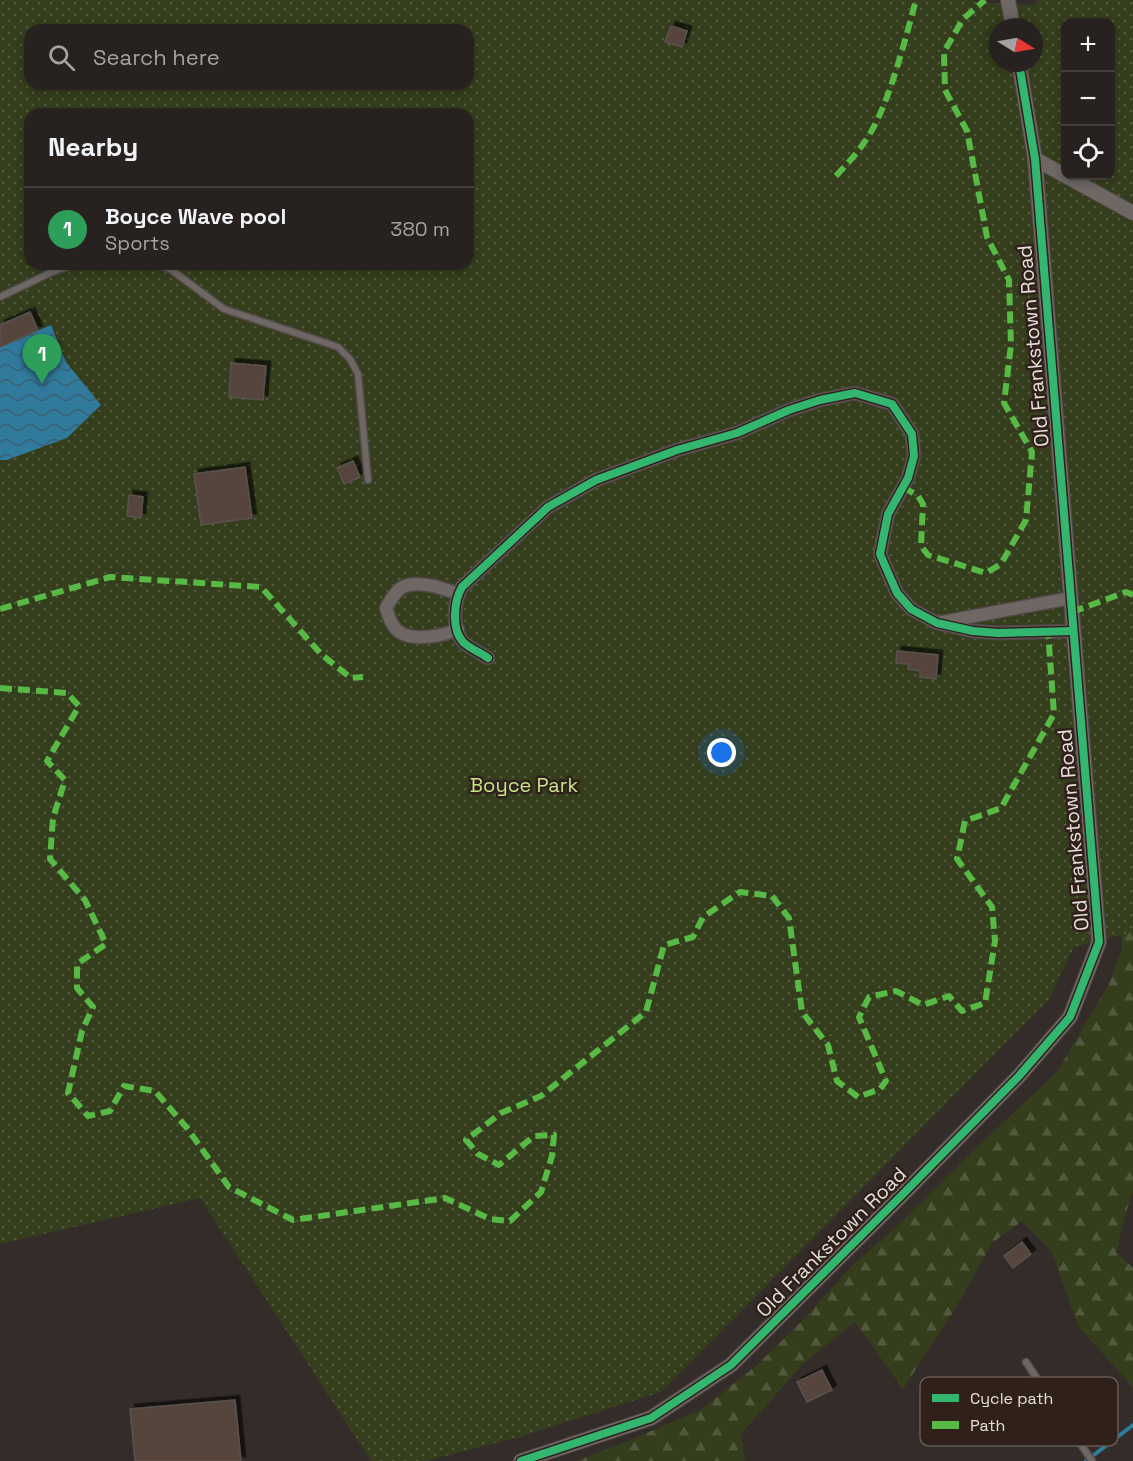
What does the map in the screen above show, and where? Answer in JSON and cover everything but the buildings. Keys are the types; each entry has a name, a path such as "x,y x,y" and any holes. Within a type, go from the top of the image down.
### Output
{"street":[{"path":"1008,0 1011,18"},
{"name":"Old Frankstown Road","path":"521,1461 651,1418 731,1365 1011,1084 1070,1017 1099,942 1035,159 1020,72"},
{"path":"1035,159 1133,213"},
{"path":"488,658 462,641 454,620 458,594 462,587 548,507 596,480 677,450 737,433 789,410 820,400 855,393 892,404 912,434 914,456 908,478 888,514 880,554 897,593 911,609 937,623 973,631 998,633 1073,631"},
{"path":"458,594 436,587 403,586 395,593 386,608 391,622 401,633 425,637 445,635 458,629"},
{"path":"937,623 1071,598"}],"lane":[{"path":"0,297 58,270"},
{"path":"171,270 224,309 338,347 350,359 358,374 368,480"},
{"path":"1026,1362 1036,1377"},
{"path":"1082,1446 1092,1461"}],"green space":[{"name":"Boyce Park","path":"0,0 972,0 980,3 1036,5 1037,0 1133,0 1133,932 1074,947 1048,1001 661,1392 519,1437 426,1461 371,1461 200,1198 0,1244"},
{"path":"1133,509 1133,1194 1116,1252 1133,1268 1133,1387 1078,1326 1052,1252 1022,1221 992,1243 953,1312 903,1389 855,1322 803,1364 741,1434 745,1461 576,1461 702,1409 757,1365 803,1320 852,1266 898,1225 1057,1072 1108,986 1122,949 1122,874"}],"water":[{"path":"51,325 66,362 101,405 67,438 7,460 0,460 0,347"}],"waterway":[{"path":"1118,1436 1133,1425"},
{"path":"1086,1461 1106,1446"}],"marked path":[{"path":"836,176 863,144 878,118 897,68 916,0"},
{"path":"903,487 918,496 923,504 921,546 928,555 986,573 1001,564 1026,520 1032,452 1004,403 1011,345 1009,280 987,237 967,131 945,90 944,52 963,19 985,0"},
{"path":"0,609 110,577 261,587 322,655 351,678 363,677"},
{"path":"1072,612 1126,592 1133,595"},
{"path":"0,688 67,693 79,706 47,761 65,780 53,818 50,859 85,900 106,944 77,964 77,988 93,1007 82,1031 68,1093 88,1116 110,1111 124,1086 155,1091 187,1128 229,1187 293,1220 445,1198 490,1219 510,1221 541,1192 552,1156 554,1135 534,1136 499,1165 478,1154 466,1140 501,1113 541,1096 646,1012 664,945 693,937 703,917 740,892 772,896 789,918 802,1012 828,1045 837,1081 858,1097 880,1089 886,1081 859,1017 869,997 896,991 923,1005 949,996 962,1011 985,1003 995,941 992,907 957,859 965,821 1001,808 1054,714 1048,631"}],"cycle path":[{"path":"521,1461 651,1418 731,1365 1019,1076 1070,1017 1099,942 1035,159 1020,72"},
{"path":"488,658 463,642 459,636 455,623 459,593 462,587 548,507 596,480 677,450 737,433 789,410 820,400 855,393 892,404 912,434 914,456 908,478 888,514 880,554 897,593 911,609 937,623 973,631 998,633 1073,631"}],"place":[{"name":"Boyce Wave pool","path":"42,384"}]}
